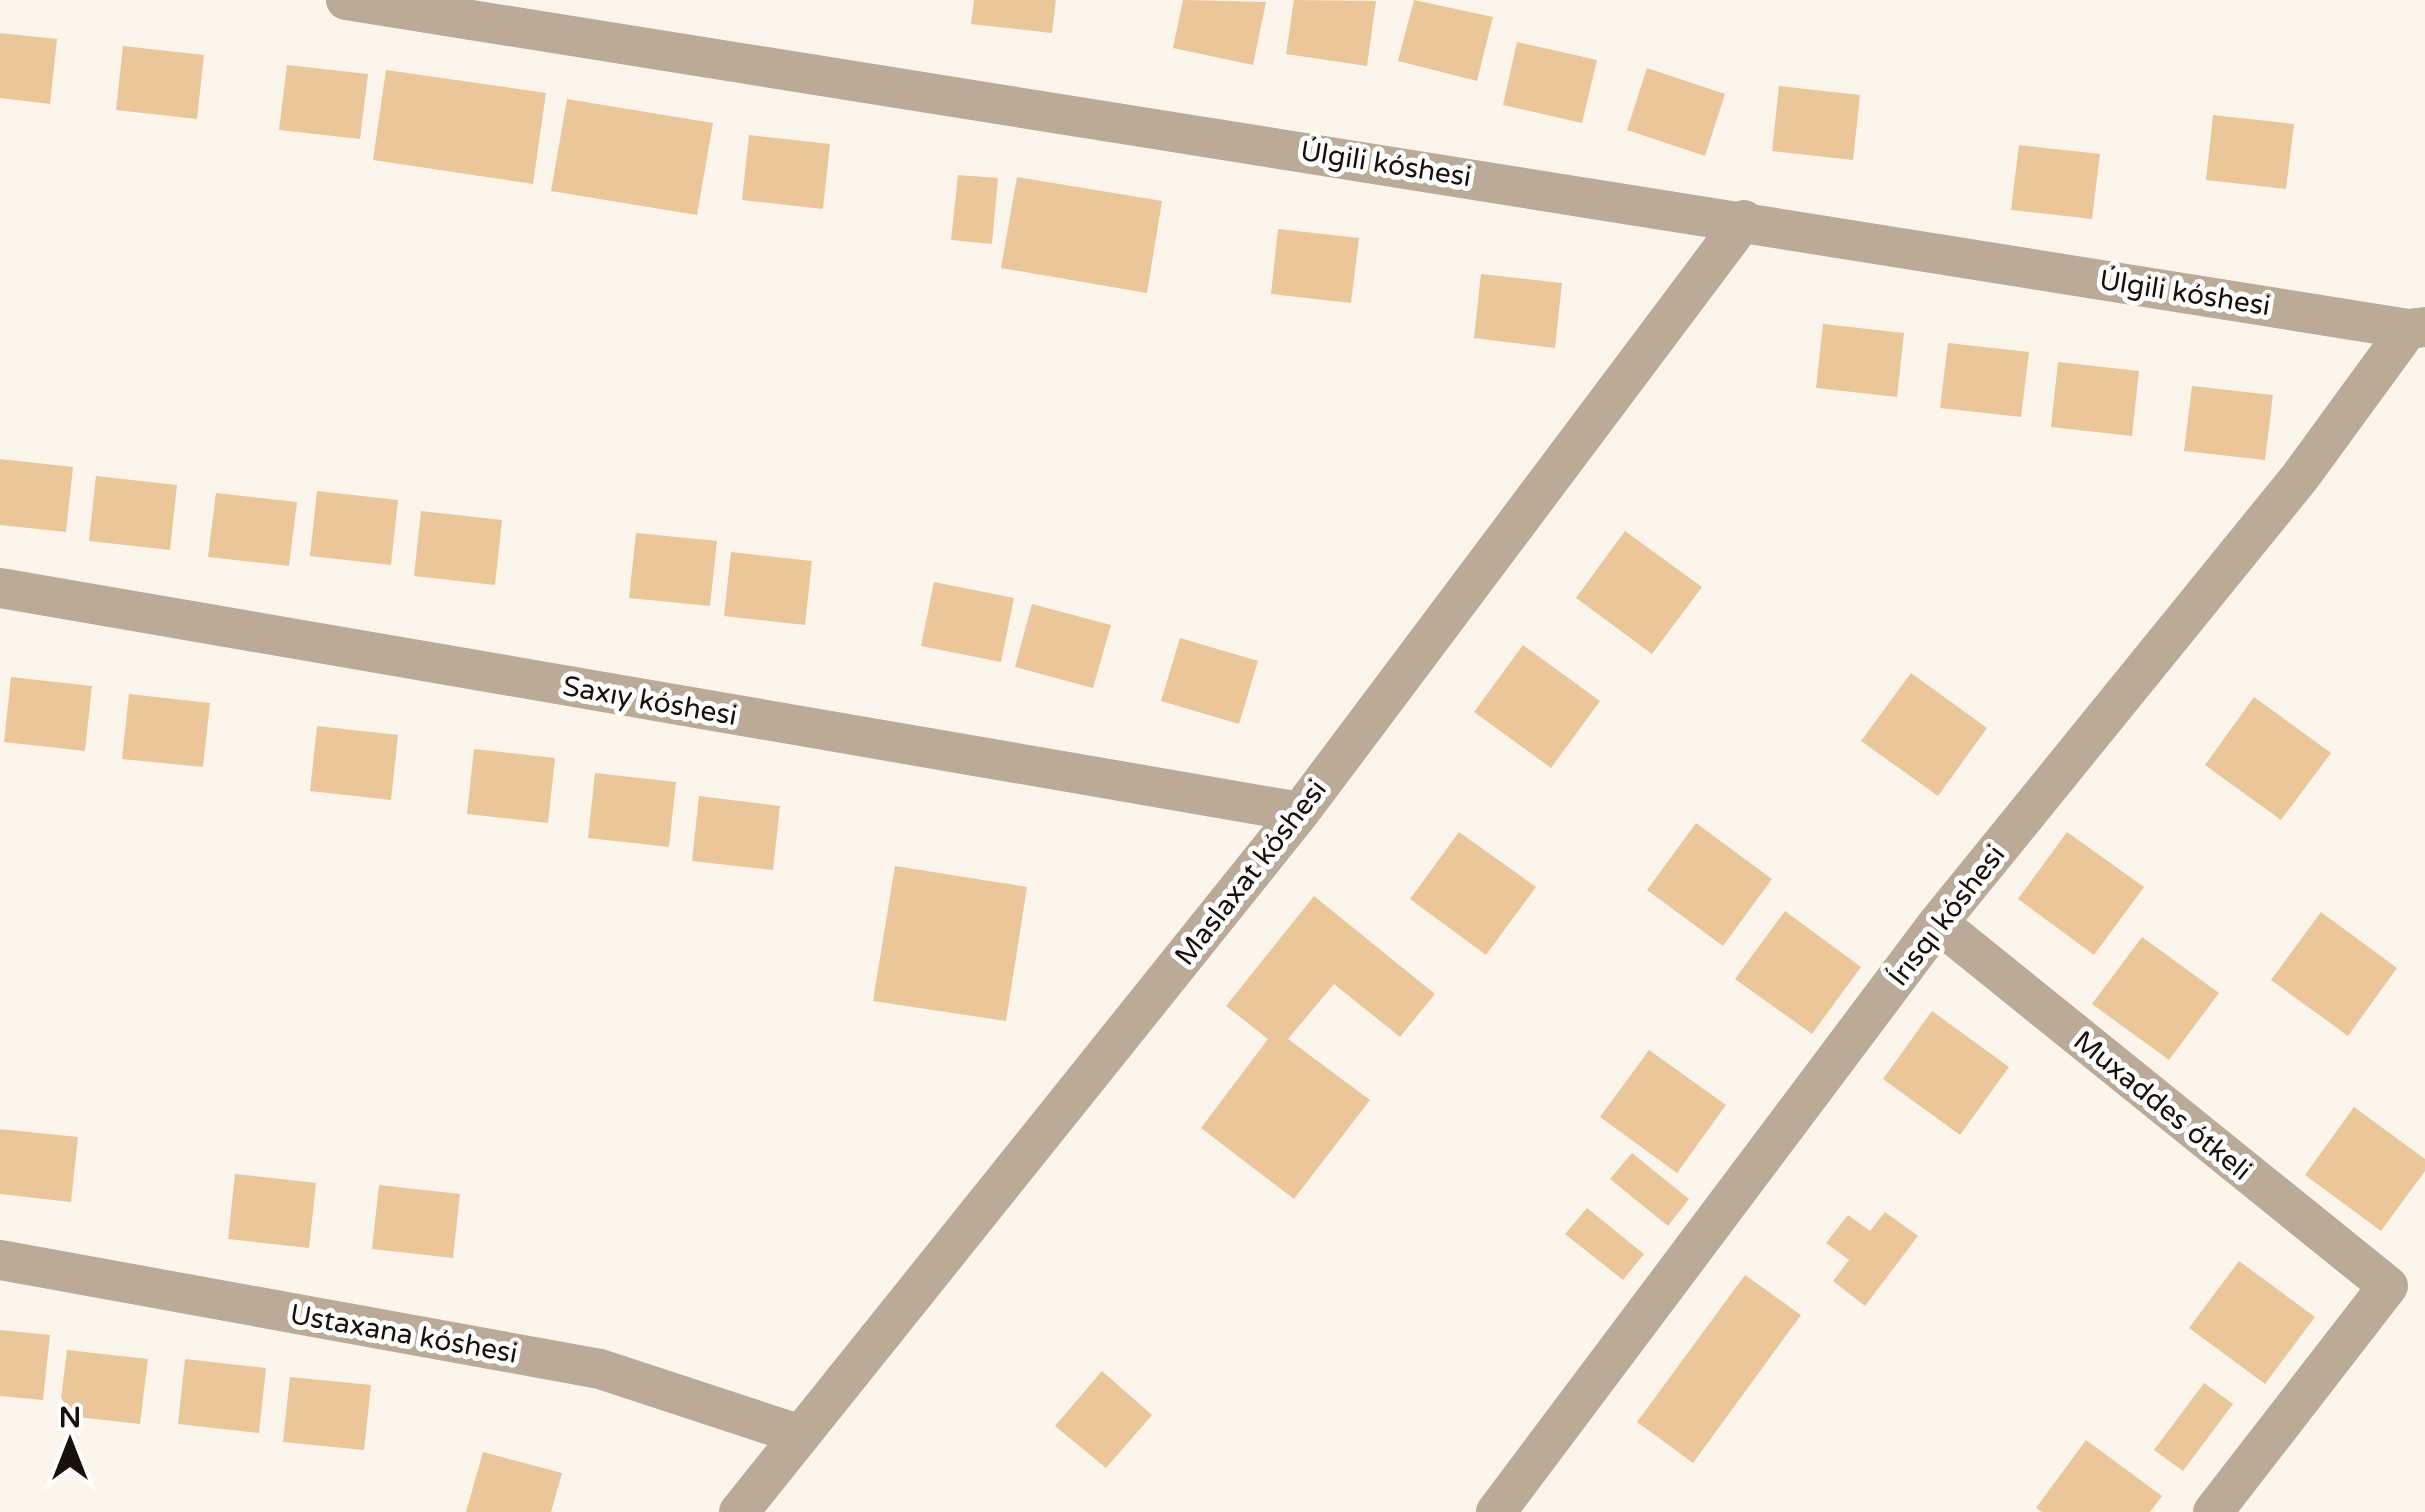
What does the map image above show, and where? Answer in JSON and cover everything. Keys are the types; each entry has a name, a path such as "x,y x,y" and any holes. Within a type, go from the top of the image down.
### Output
{"street":[{"name":"Úlgili kóshesi","path":"346,0 2416,328"},
{"name":"Maslaxat kóshesi","path":"739,1512 1300,812 1744,220"},
{"name":"Írısqı kóshesi","path":"1496,1512 1938,923 2416,328"},
{"name":"Saxıy kóshesi","path":"0,588 1300,812"},
{"name":"Muxaddes ótkeli","path":"1938,923 2388,1286 2213,1512"},
{"name":"Ustaxana kóshesi","path":"0,1260 600,1368 801,1434"}],"building":[{"path":"974,0 1056,0 1052,33 971,24"},
{"path":"1183,0 1266,2 1253,65 1173,48"},
{"path":"1294,0 1376,1 1367,66 1286,54"},
{"path":"1414,0 1493,17 1477,81 1398,61"},
{"path":"0,33 57,39 50,104 0,98"},
{"path":"1517,42 1597,60 1582,123 1503,105"},
{"path":"123,46 204,55 197,119 116,110"},
{"path":"287,65 368,74 360,139 279,130"},
{"path":"1647,68 1725,94 1705,156 1627,130"},
{"path":"386,70 546,93 533,184 373,160"},
{"path":"1779,86 1860,95 1853,160 1772,151"},
{"path":"567,99 713,123 697,215 551,191"},
{"path":"2213,115 2294,124 2286,189 2206,180"},
{"path":"749,135 830,144 823,209 742,200"},
{"path":"2019,145 2100,154 2092,219 2011,210"},
{"path":"958,175 998,178 992,244 951,240"},
{"path":"1017,177 1162,201 1147,293 1001,268"},
{"path":"1278,229 1359,238 1351,303 1271,294"},
{"path":"1481,274 1562,283 1555,348 1474,338"},
{"path":"1823,324 1904,333 1897,397 1816,388"},
{"path":"1948,343 2029,352 2021,417 1940,408"},
{"path":"2058,362 2139,371 2132,436 2051,427"},
{"path":"2192,386 2273,395 2265,460 2184,451"},
{"path":"0,459 73,467 66,532 0,525"},
{"path":"96,476 177,485 170,550 89,541"},
{"path":"317,491 398,500 391,565 310,556"},
{"path":"216,493 297,502 289,566 208,557"},
{"path":"421,511 502,520 495,585 414,576"},
{"path":"1625,531 1702,587 1652,654 1576,598"},
{"path":"636,533 717,541 710,606 629,598"},
{"path":"731,552 812,561 805,625 724,616"},
{"path":"934,582 1014,598 1001,662 921,646"},
{"path":"1032,604 1111,625 1093,688 1015,667"},
{"path":"1180,638 1258,661 1239,724 1161,701"},
{"path":"1523,645 1600,701 1551,768 1474,712"},
{"path":"1911,673 1987,728 1938,796 1861,741"},
{"path":"11,677 92,686 85,751 4,742"},
{"path":"129,694 210,703 203,767 122,759"},
{"path":"2254,697 2331,753 2281,820 2205,765"},
{"path":"317,726 398,735 391,800 310,791"},
{"path":"474,749 555,758 548,823 467,814"},
{"path":"595,773 676,782 669,847 588,838"},
{"path":"699,796 780,806 773,870 692,861"},
{"path":"1696,823 1772,879 1723,946 1647,890"},
{"path":"1459,832 1536,887 1486,955 1410,899"},
{"path":"2067,832 2144,887 2094,955 2018,899"},
{"path":"895,866 1027,887 1006,1021 873,1001"},
{"path":"1314,896 1435,994 1400,1037 1334,984 1288,1039 1370,1100 1294,1199 1201,1128 1268,1039 1226,1006"},
{"path":"1785,911 1861,967 1812,1034 1735,979"},
{"path":"2321,912 2397,968 2348,1036 2271,980"},
{"path":"2142,937 2219,993 2169,1060 2092,1004"},
{"path":"1932,1011 2009,1067 1960,1135 1883,1079"},
{"path":"1649,1050 1726,1105 1677,1173 1600,1117"},
{"path":"2354,1107 2425,1159 2425,1171 2381,1231 2305,1175"},
{"path":"0,1129 78,1137 71,1202 0,1194"},
{"path":"1632,1153 1689,1199 1668,1226 1610,1179"},
{"path":"235,1174 316,1183 309,1248 228,1239"},
{"path":"379,1185 460,1194 453,1258 372,1249"},
{"path":"1587,1208 1644,1254 1623,1280 1565,1234"},
{"path":"1885,1212 1918,1236 1865,1306 1833,1281 1849,1260 1826,1243 1848,1215 1870,1231"},
{"path":"2239,1261 2315,1317 2265,1384 2189,1328"},
{"path":"1745,1275 1801,1315 1693,1463 1637,1422"},
{"path":"0,1330 50,1335 43,1400 0,1396"},
{"path":"67,1350 148,1359 140,1424 59,1415"},
{"path":"185,1359 266,1368 259,1433 178,1424"},
{"path":"1102,1371 1152,1415 1106,1468 1055,1426"},
{"path":"290,1377 371,1385 364,1450 283,1442"},
{"path":"2204,1383 2233,1404 2183,1471 2154,1450"},
{"path":"2086,1440 2162,1496 2150,1512 2042,1512 2036,1508"},
{"path":"483,1452 562,1473 551,1512 466,1512"}]}
